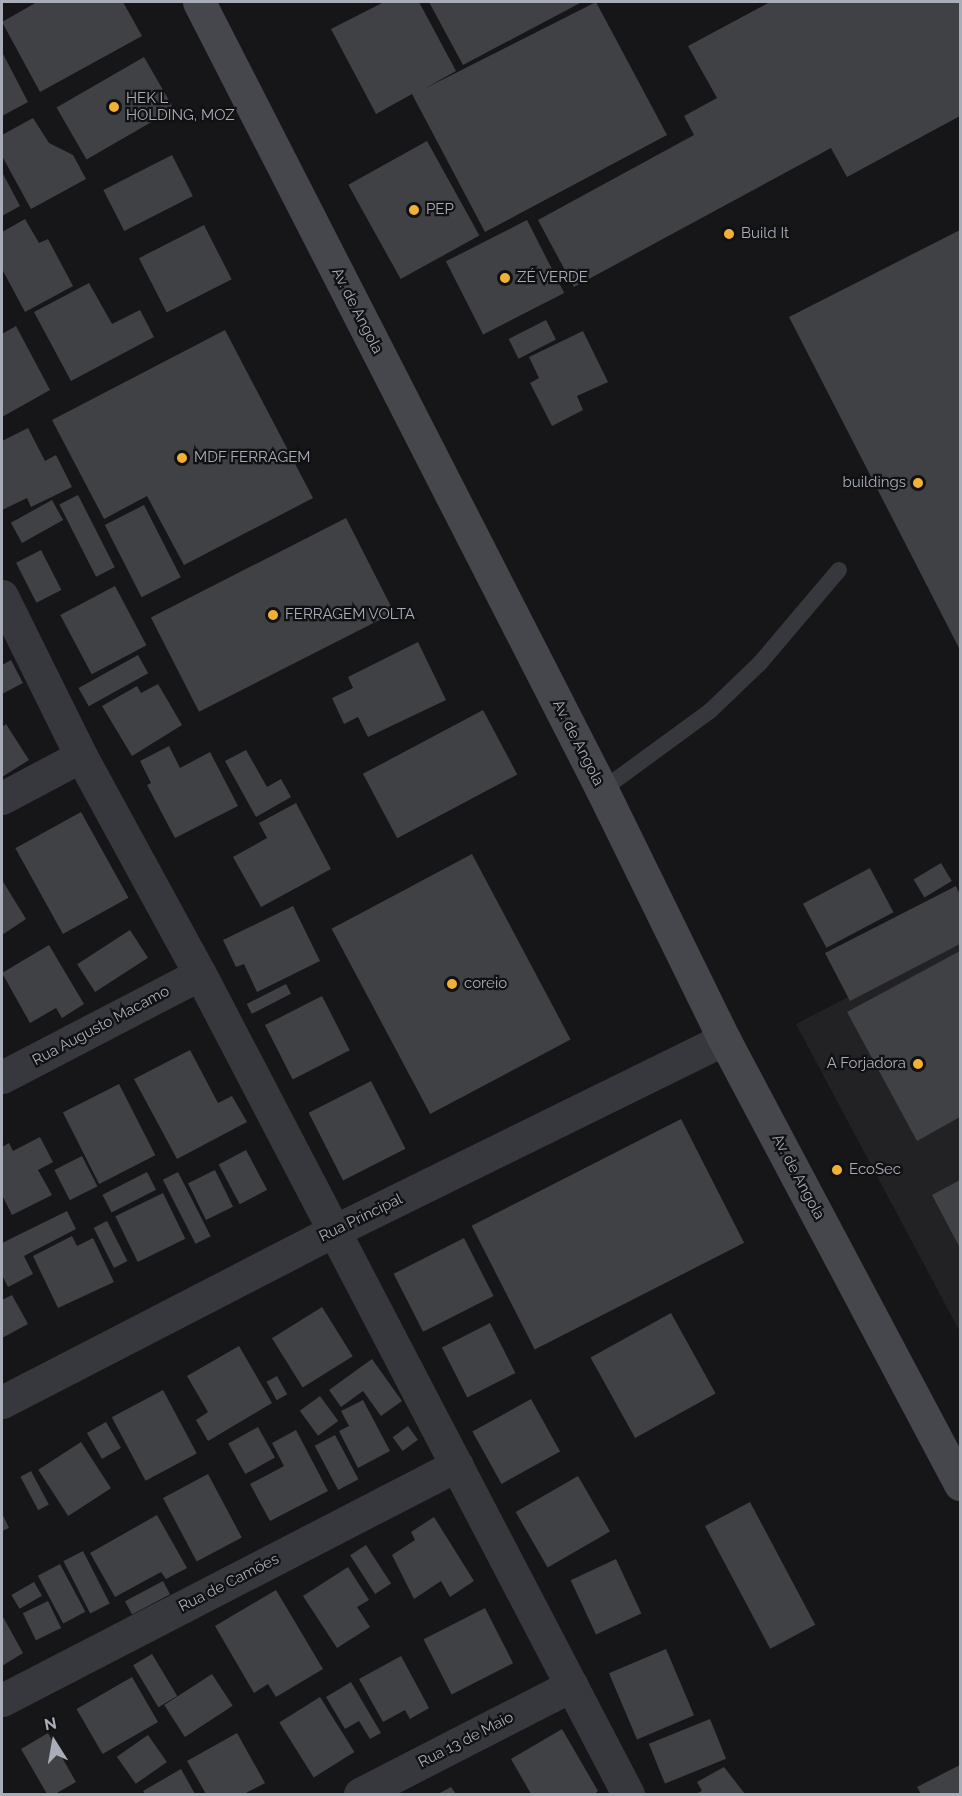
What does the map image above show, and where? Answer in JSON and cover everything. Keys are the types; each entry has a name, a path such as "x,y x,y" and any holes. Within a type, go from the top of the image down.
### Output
{"main road":[{"name":"Av. de Angola","path":"199,2 602,790 669,931 724,1039 960,1484"}],"street":[{"path":"2,596 81,756 200,974 628,1794"},
{"path":"2,798 81,756"},
{"name":"Rua Augusto Macamo","path":"2,1077 200,974"},
{"name":"Rua Principal","path":"2,1402 334,1231 724,1039"},
{"name":"Rua de Camões","path":"2,1700 457,1465"},
{"name":"Rua 13 de Maio","path":"360,1794 572,1685"}],"lane":[{"path":"602,790 710,711 760,663 839,570"}],"shaded area":[{"path":"960,939 960,1332 796,1024"}],"building":[{"path":"37,2 123,2 142,36 40,92 2,22"},
{"path":"384,2 419,2 456,71 424,89 596,2 667,135 485,232 412,94 376,114 331,29"},
{"path":"429,2 582,2 463,65"},
{"path":"770,2 960,2 960,116 847,177 831,148 574,287 538,220 694,135 684,116 717,98 688,46"},
{"path":"2,52 28,102 2,116"},
{"name":"HEK L HOLDING, MOZ","path":"144,57 174,109 87,159 57,108"},
{"path":"33,118 49,143 73,155 86,179 31,209 2,156 2,135"},
{"name":"PEP","path":"427,141 479,235 401,279 348,185"},
{"path":"172,155 193,196 124,231 103,190"},
{"path":"2,172 20,206 2,216"},
{"path":"25,219 39,243 48,239 73,286 25,312 2,269 2,232"},
{"name":"ZÉ VERDE","path":"527,220 564,293 483,334 446,261"},
{"path":"204,225 232,279 167,312 139,258"},
{"name":"buildings","path":"960,230 960,650 789,317"},
{"path":"89,283 112,324 140,310 154,337 71,381 34,312"},
{"path":"546,320 556,340 519,359 509,339"},
{"path":"16,326 50,390 2,417 2,334"},
{"name":"MDF FERRAGEM","path":"225,330 313,498 184,565 147,496 104,519 52,420"},
{"path":"583,331 608,382 577,396 583,410 552,426 530,383 539,378 529,357"},
{"path":"28,428 45,461 56,455 72,487 31,507 27,498 2,510 2,441"},
{"path":"78,495 115,567 96,577 59,505"},
{"path":"52,500 63,520 22,543 11,523"},
{"path":"144,505 181,577 142,597 105,525"},
{"name":"FERRAGEM VOLTA","path":"346,518 394,612 199,712 151,617"},
{"path":"41,550 61,590 36,603 16,563"},
{"path":"115,586 146,645 92,674 60,615"},
{"path":"418,642 446,700 368,737 358,717 344,724 332,698 353,688 348,677"},
{"path":"138,655 148,673 89,706 79,688"},
{"path":"11,660 23,683 2,694 2,665"},
{"path":"158,684 182,725 132,756 102,706 137,686 141,693"},
{"path":"483,710 517,774 397,838 363,774"},
{"path":"6,724 29,760 2,777 2,727"},
{"path":"169,746 180,768 210,752 238,806 175,838 147,785 151,783 140,761"},
{"path":"246,750 267,787 281,779 291,797 256,817 225,761"},
{"path":"296,803 331,869 261,907 233,857 267,838 259,823"},
{"path":"81,812 129,898 63,934 15,848"},
{"name":"coreio","path":"472,854 571,1039 430,1114 332,929"},
{"path":"941,863 952,881 924,897 914,879"},
{"path":"870,868 893,912 826,948 803,904"},
{"path":"2,880 26,919 2,935"},
{"path":"956,886 960,895 960,944 850,1001 825,953"},
{"path":"293,906 320,961 257,992 244,964 236,967 223,940"},
{"path":"130,930 148,958 95,992 77,964"},
{"path":"49,945 84,1004 62,1018 56,1008 30,1023 2,973"},
{"name":"A Forjadora","path":"960,951 960,1117 917,1141 847,1012"},
{"path":"286,984 291,994 252,1014 247,1004"},
{"path":"322,996 350,1050 293,1079 265,1025"},
{"path":"190,1050 218,1103 232,1096 247,1122 177,1159 134,1079"},
{"path":"371,1081 406,1149 343,1180 309,1113"},
{"path":"119,1084 155,1155 99,1184 63,1113"},
{"path":"681,1119 744,1243 535,1350 472,1226"},
{"path":"40,1137 53,1162 38,1170 52,1195 12,1215 2,1195 2,1147 9,1143 13,1151"},
{"path":"246,1150 267,1190 240,1204 219,1165"},
{"path":"82,1156 97,1186 70,1200 54,1170"},
{"path":"215,1170 233,1207 206,1220 188,1183"},
{"path":"147,1172 156,1190 112,1213 102,1195"},
{"path":"178,1172 211,1236 196,1244 163,1180"},
{"path":"960,1180 960,1248 932,1195"},
{"path":"163,1193 185,1239 138,1262 115,1216"},
{"path":"67,1211 76,1229 24,1256 33,1274 8,1287 2,1275 2,1243"},
{"path":"107,1221 127,1261 114,1268 94,1228"},
{"path":"72,1236 77,1246 93,1238 114,1282 58,1308 33,1256"},
{"path":"464,1238 494,1296 423,1332 394,1274"},
{"path":"12,1295 28,1324 2,1338 2,1300"},
{"path":"322,1307 353,1356 303,1387 272,1338"},
{"path":"671,1313 716,1393 635,1438 591,1358"},
{"path":"490,1323 515,1373 467,1397 442,1348"},
{"path":"239,1346 272,1403 208,1441 196,1420 208,1412 187,1376"},
{"path":"372,1359 402,1401 381,1416 363,1391 341,1407 329,1390"},
{"path":"277,1376 287,1394 277,1400 267,1382"},
{"path":"163,1390 197,1454 146,1481 112,1417"},
{"path":"320,1396 338,1421 318,1436 300,1411"},
{"path":"531,1399 560,1451 501,1484 472,1431"},
{"path":"363,1400 390,1451 358,1468 339,1431 349,1426 341,1411"},
{"path":"106,1422 121,1448 102,1459 87,1433"},
{"path":"408,1426 418,1440 403,1451 393,1437"},
{"path":"258,1427 275,1458 245,1474 228,1443"},
{"path":"296,1430 328,1491 270,1521 250,1484 284,1466 272,1443"},
{"path":"335,1435 358,1479 338,1490 315,1446"},
{"path":"81,1442 111,1488 68,1516 38,1470"},
{"path":"31,1471 49,1505 38,1510 20,1477"},
{"path":"208,1474 242,1538 197,1562 163,1498"},
{"path":"578,1476 610,1531 548,1567 516,1512"},
{"path":"750,1502 815,1625 770,1649 705,1526"},
{"path":"2,1513 9,1528 2,1531"},
{"path":"157,1515 187,1568 166,1579 161,1572 115,1597 90,1553"},
{"path":"434,1517 474,1581 450,1597 441,1581 414,1599 392,1555 415,1540 411,1532"},
{"path":"366,1545 391,1584 375,1594 350,1555"},
{"path":"83,1551 110,1604 90,1614 63,1561"},
{"path":"616,1559 641,1613 596,1635 571,1580"},
{"path":"60,1564 85,1612 63,1623 38,1576"},
{"path":"348,1567 369,1600 357,1607 370,1627 337,1648 303,1596"},
{"path":"163,1581 170,1594 132,1614 125,1601"},
{"path":"34,1582 42,1596 19,1609 11,1595"},
{"path":"276,1590 323,1669 276,1697 268,1684 254,1693 215,1626"},
{"path":"48,1601 61,1628 36,1640 23,1613"},
{"path":"485,1608 513,1663 452,1695 424,1639"},
{"path":"2,1615 23,1653 2,1666"},
{"path":"666,1649 694,1715 637,1740 609,1673"},
{"path":"152,1654 177,1696 158,1707 133,1665"},
{"path":"401,1656 429,1708 410,1719 405,1710 383,1722 359,1679"},
{"path":"212,1674 233,1706 185,1737 164,1705"},
{"path":"132,1677 158,1722 103,1754 77,1709"},
{"path":"351,1682 381,1733 370,1739 359,1721 345,1729 326,1697"},
{"path":"320,1697 354,1752 314,1778 279,1722"},
{"path":"710,1719 726,1759 665,1784 649,1744"},
{"path":"562,1729 598,1791 595,1794 531,1794 511,1759"},
{"path":"48,1733 76,1782 55,1794 47,1794 21,1749"},
{"path":"237,1733 265,1783 244,1794 206,1794 187,1761"},
{"path":"148,1735 167,1762 136,1784 117,1757"},
{"path":"960,1765 960,1794 921,1794 917,1787"},
{"path":"724,1767 745,1794 695,1794 702,1791 697,1782"},
{"path":"181,1769 195,1794 145,1794 143,1791"},
{"path":"451,1787 456,1794 438,1794"}],"place":[{"name":"HEK L HOLDING, MOZ","path":"114,107"},
{"name":"PEP","path":"414,210"},
{"name":"Build It","path":"729,234"},
{"name":"ZÉ VERDE","path":"505,278"},
{"name":"MDF FERRAGEM","path":"182,458"},
{"name":"buildings","path":"918,483"},
{"name":"FERRAGEM VOLTA","path":"273,615"},
{"name":"coreio","path":"452,984"},
{"name":"A Forjadora","path":"918,1064"},
{"name":"EcoSec","path":"837,1170"}]}
